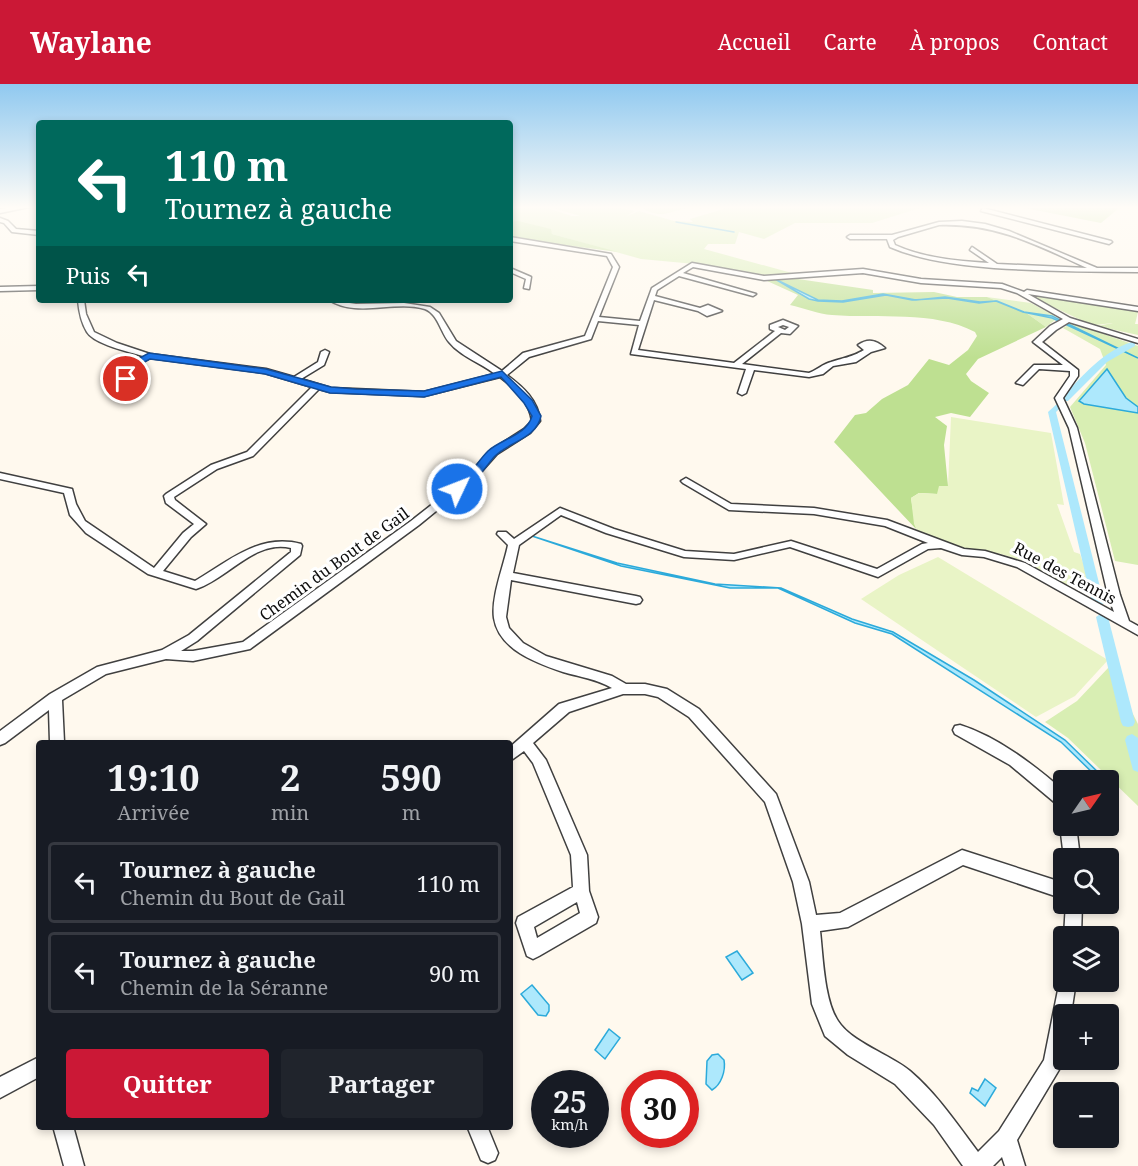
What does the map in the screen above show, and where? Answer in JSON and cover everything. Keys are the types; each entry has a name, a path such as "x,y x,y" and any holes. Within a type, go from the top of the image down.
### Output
{"street":[{"path":"81,303 83,314 91,333 114,345 149,356 266,371 330,390 424,394 502,374 526,355 587,338 616,267 610,256"},
{"path":"919,256 995,265 1138,270"},
{"path":"983,256 995,265"},
{"path":"1067,256 1094,268"},
{"path":"869,350 853,360 831,364 815,374 634,352 651,297 656,288 692,266 764,278 863,271 909,280 990,284 1138,309"},
{"path":"513,271 529,278 527,288"},
{"path":"678,274 753,294"},
{"path":"0,289 36,288"},
{"path":"1014,289 1064,320 1138,339"},
{"path":"651,297 700,310"},
{"path":"343,303 357,307 408,306 432,309 450,341 502,374"},
{"path":"596,319 643,323"},
{"path":"1064,320 1037,342 1072,368 1074,376 1059,398 1073,428 1113,591 1124,623"},
{"path":"735,365 780,332"},
{"path":"296,379 321,363 325,352"},
{"path":"121,380 130,376 136,363 149,356"},
{"path":"742,393 751,367"},
{"path":"1020,383 1037,367 1072,368"},
{"name":"Chemin du Bout de Gail","path":"166,654 193,656 246,646 470,479 494,452 527,431 536,421 536,416 528,402 502,374"},
{"path":"156,573 187,536 201,524 170,501 169,496 214,467 250,454 318,386"},
{"path":"0,476 69,491 71,510 81,525 129,555 142,567 196,585 268,543 290,543 297,546 296,553 193,638 166,654 102,670 55,698 0,739"},
{"name":"Rue des Tennis","path":"686,481 729,507 856,517 887,524 962,552 985,554 1021,566 1138,631"},
{"path":"623,689 608,680 563,667 520,648 500,618 514,544 560,511 610,531 684,554 734,556 791,544 878,573 926,546 938,544"},
{"path":"502,534 514,544"},
{"path":"508,576 636,600"},
{"path":"513,753 564,708 623,689 645,689 681,703 694,713 771,799 801,882 810,924 821,1004 832,1029 855,1048 902,1077 941,1118 978,1166 1006,1138 1053,1063 1064,992"},
{"path":"55,698 57,740"},
{"path":"960,730 996,747 1038,777 1053,791"},
{"path":"525,743 539,760 579,855 581,891"},
{"path":"810,924 842,921 962,856 1053,887"},
{"path":"0,1088 36,1069"},
{"path":"64,1130 74,1166"},
{"path":"479,1130 488,1153"},
{"path":"1006,1138 1015,1166"}],"green space":[{"path":"632,256 731,256 799,275 766,277 695,264"},
{"path":"798,279 873,290 873,293 934,292 957,297 987,297 1025,312 1046,327 978,359 966,374 971,381 989,393 970,417 951,413 935,417 947,426 944,445 948,486 938,494 919,493 911,498 916,529 834,442 855,415 866,413 882,399 908,385 929,359 949,365 968,350 977,336 975,332 959,325 924,318 832,315 816,312 790,305 798,295 765,280"},
{"path":"987,297 1031,303 1055,316 1055,320 1046,327 1025,312"},
{"path":"1032,297 1138,312 1135,324 1138,324 1138,335 1097,326 1113,323 1095,325 1085,322"},
{"path":"1072,323 1138,346 1138,565 1115,561 1085,443 1070,407 1106,365 1100,349 1063,328"},
{"path":"951,417 1051,433 1064,505 1057,504 1074,552 1080,554 1092,589 1064,585 1027,562 1001,554 958,547 918,532 914,524 911,498 919,493 937,494 939,486 948,486"},
{"path":"938,557 1108,660 1075,696 1036,717 861,599 899,575"},
{"path":"1109,667 1138,724 1138,806 1119,788 1119,770 1101,770 1068,738 1045,722 1077,701"}],"water":[{"path":"775,279 818,300 842,301 883,294 915,300 886,295 843,302 818,301 809,299"},
{"path":"945,297 980,302 995,301 979,303 947,298 921,299"},
{"path":"996,301 1024,312 1052,316 1138,358 1052,318 1023,312"},
{"path":"1107,369 1126,398 1138,407 1138,413 1084,404 1079,401"},
{"path":"532,536 617,563 715,584 781,588 852,619 893,632 974,680 1065,740 1096,770 1090,770 1061,742 892,634 855,623 778,588 730,588 621,566"},
{"path":"737,951 753,973 742,980 726,957"},
{"path":"532,985 549,1005 546,1016 538,1015 521,994"},
{"path":"609,1029 620,1038 605,1059 595,1050"},
{"path":"718,1054 724,1060 724,1069 720,1081 712,1090 706,1084 707,1061 712,1055"},
{"path":"985,1079 996,1088 985,1106 970,1093 972,1088 978,1091"}],"waterway":[{"path":"1065,399 1104,360 1132,344"},
{"path":"1058,406 1052,412 1098,603"},
{"path":"1102,617 1128,722"},
{"path":"1132,740 1138,766"}],"route":[{"path":"126,379 130,376 133,365 149,356 266,371 330,390 356,392 424,394 447,390 502,374 511,380 528,402 536,416 536,421 527,431 494,452 470,479 457,489"}]}
